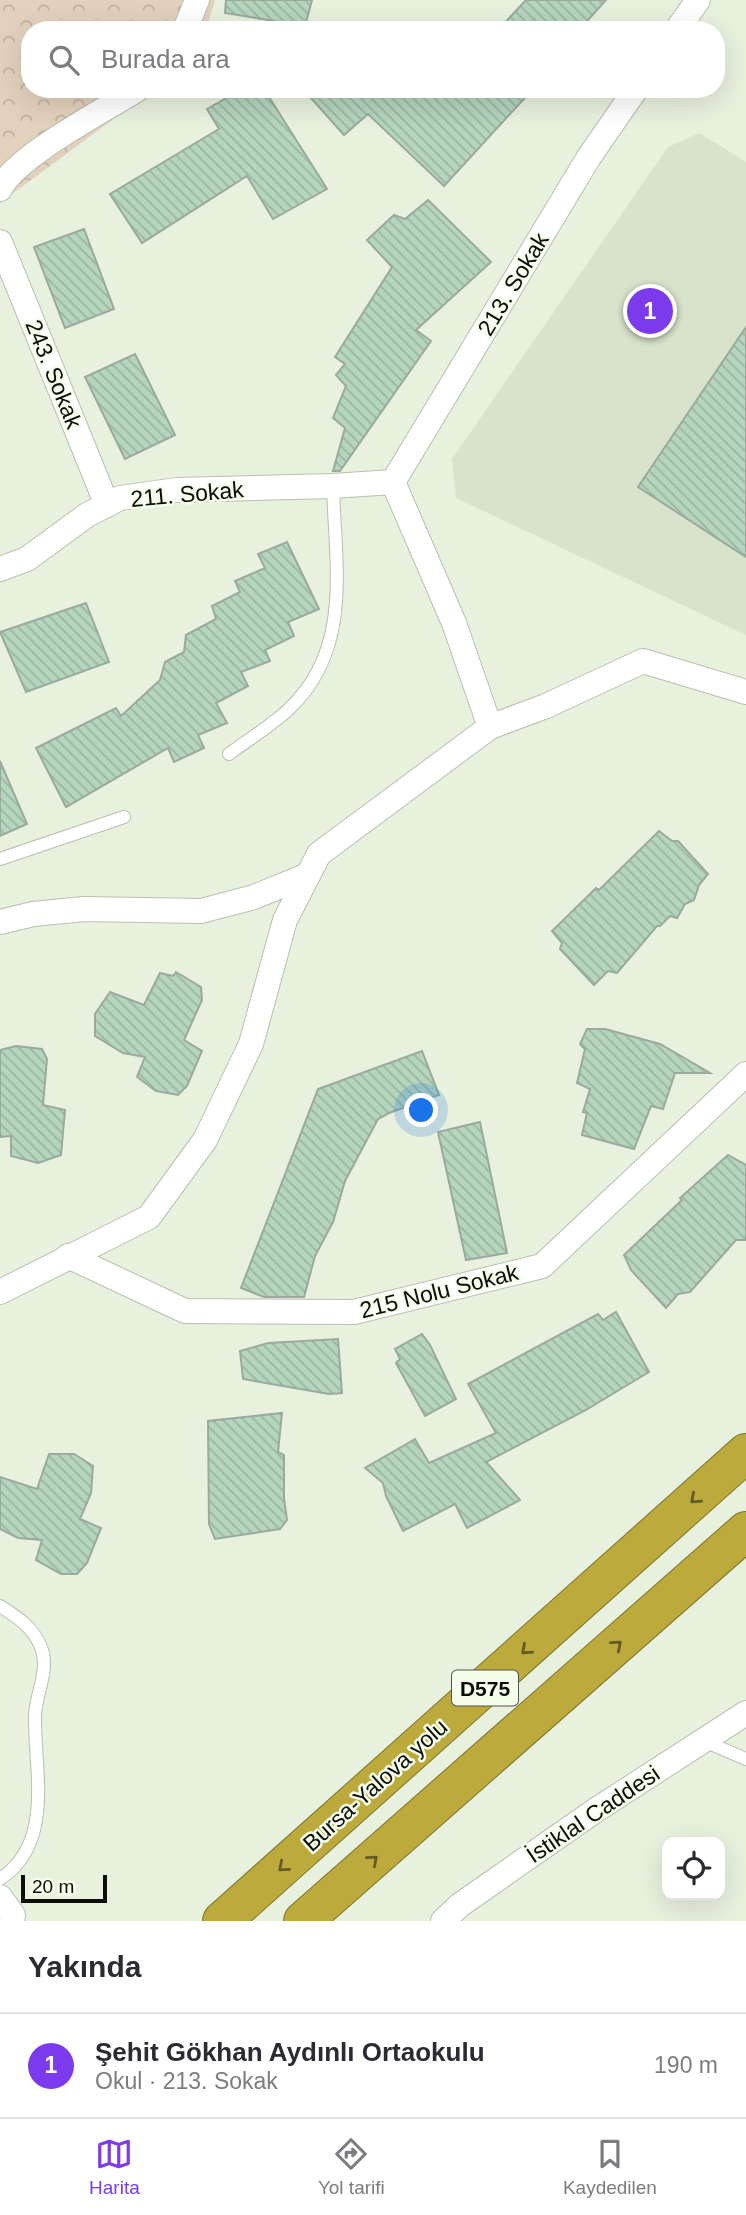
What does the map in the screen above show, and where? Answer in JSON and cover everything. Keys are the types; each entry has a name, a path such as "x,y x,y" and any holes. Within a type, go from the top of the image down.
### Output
{"highway":[{"name":"Bursa-Yalova yolu","path":"222,1921 746,1453"},
{"name":"D575","path":"303,1921 746,1531"}],"street":[{"path":"189,21 197,0"},
{"path":"683,21 698,0"},
{"path":"0,189 5,178 35,152 123,98"},
{"name":"213. Sokak","path":"393,482 589,157 630,98"},
{"name":"243. Sokak","path":"0,242 107,505"},
{"path":"393,482 454,623 490,727"},
{"name":"211. Sokak","path":"0,569 27,559 87,515 121,498 177,490 393,482"},
{"path":"0,1292 149,1217 205,1140 250,1044 285,920 319,854 490,727 546,706 643,661 746,692"},
{"path":"0,922 33,914 85,909 201,911 254,897 308,875"},
{"name":"215 Nolu Sokak","path":"68,1256 184,1311 354,1312 542,1266 746,1074"},
{"name":"İstiklal Caddesi","path":"443,1921 460,1905 596,1810 746,1713"},
{"path":"0,1897 13,1915 12,1921"}],"lane":[{"path":"229,754 290,708 318,673 327,653 337,612 332,486"},
{"path":"0,859 124,817"},
{"path":"0,1606 27,1625 41,1647 45,1660 35,1713 38,1808 36,1825 24,1855 0,1879"},
{"path":"703,1741 746,1759"}],"shaded area":[{"path":"699,133 746,162 746,635 456,498 452,459 668,147"}],"green space":[{"path":"0,0 215,0 209,21 21,21 21,98 142,98 0,203"}],"building":[{"path":"226,0 312,0 306,21 274,21 225,13"},
{"path":"526,0 606,0 587,21 506,21"},
{"path":"226,98 270,98 327,189 273,219 247,176 142,243 110,194 219,129 207,109"},
{"path":"311,98 525,98 444,186 368,114 344,135"},
{"path":"428,200 491,262 416,330 431,341 340,471 333,471 345,428 333,418 346,386 336,375 345,364 335,357 392,267 367,240 394,215 405,219"},
{"path":"84,229 114,309 65,328 34,247"},
{"path":"746,327 746,557 638,487"},
{"path":"135,354 175,435 125,459 85,377"},
{"path":"287,542 319,609 288,622 294,636 265,650 270,661 241,672 248,686 216,703 227,723 198,735 204,748 174,762 168,748 66,807 36,748 116,708 121,716 160,680 165,662 184,652 186,635 216,619 212,606 240,592 235,581 265,568 258,554"},
{"path":"86,603 109,662 26,692 0,632"},
{"path":"0,761 27,824 0,836"},
{"path":"659,831 672,841 678,841 708,874 699,885 694,900 685,904 677,918 670,916 657,926 617,973 608,971 594,985 560,949 562,943 552,931 596,888 599,890"},
{"path":"176,972 201,987 202,1000 184,1040 202,1051 187,1086 178,1095 156,1091 137,1077 145,1057 123,1053 95,1036 95,1014 110,992 144,1005 160,973 173,976"},
{"path":"587,1029 605,1029 660,1044 710,1073 675,1073 663,1109 651,1106 634,1149 582,1135 587,1113 583,1112 590,1089 577,1083 585,1049 580,1044"},
{"path":"16,1046 42,1049 47,1059 43,1105 65,1110 61,1155 38,1163 11,1156 11,1136 0,1137 0,1050"},
{"path":"422,1051 439,1095 378,1119 345,1181 333,1222 315,1256 304,1297 264,1297 241,1288 318,1089"},
{"path":"480,1122 507,1253 466,1260 438,1132"},
{"path":"728,1155 746,1165 746,1240 736,1240 690,1292 678,1294 666,1308 631,1270 624,1255 682,1200 680,1198"},
{"path":"616,1312 649,1372 586,1410 486,1462 520,1500 467,1528 455,1504 403,1531 386,1496 383,1483 365,1468 415,1439 429,1463 496,1433 468,1384 598,1314 603,1320"},
{"path":"422,1334 456,1399 425,1416 396,1363 400,1359 395,1349"},
{"path":"338,1339 342,1393 329,1394 243,1379 240,1351 268,1343"},
{"path":"282,1413 278,1452 284,1455 287,1520 280,1529 215,1539 209,1524 208,1421"},
{"path":"49,1454 74,1454 93,1466 91,1493 80,1519 101,1528 87,1563 77,1574 61,1574 36,1560 42,1540 18,1538 0,1529 0,1477 37,1489"}],"place":[{"name":"Şehit Gökhan Aydınlı Ortaokulu","path":"650,311"}]}
